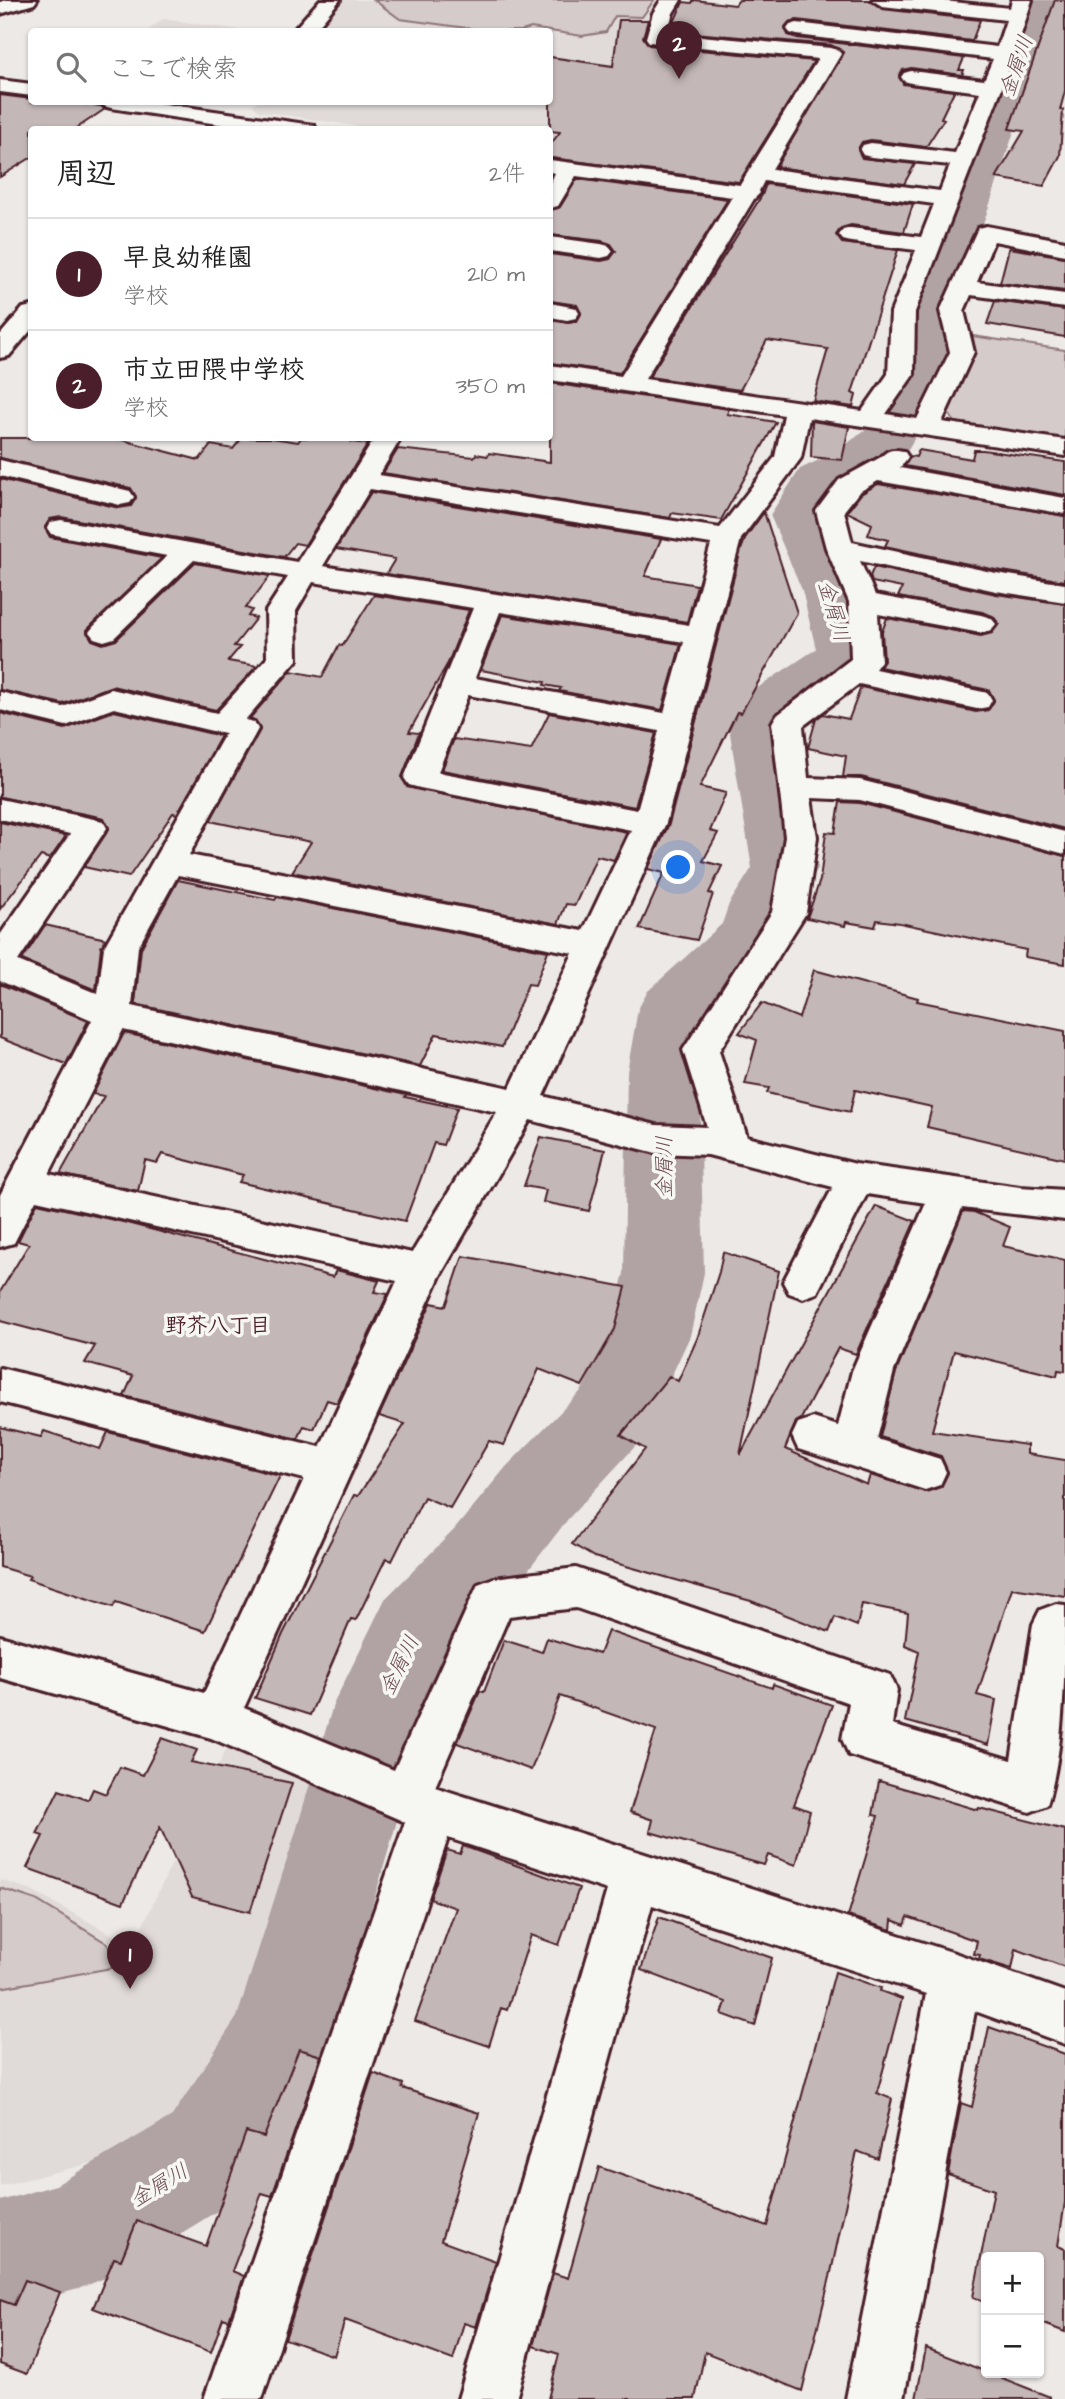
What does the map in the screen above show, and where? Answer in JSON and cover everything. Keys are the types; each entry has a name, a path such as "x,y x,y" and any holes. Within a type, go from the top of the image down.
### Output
{"street":[{"path":"0,8 27,0"},
{"path":"306,28 330,0"},
{"path":"872,420 901,374 903,312 1020,7 882,0"},
{"path":"629,384 831,54 656,38 667,7 690,16"},
{"path":"772,26 1004,54"},
{"path":"911,77 991,88"},
{"path":"0,86 28,90"},
{"path":"136,105 283,126"},
{"path":"871,150 962,160"},
{"path":"553,190 559,168 947,199"},
{"path":"720,1144 701,1050 789,913 801,837 787,723 854,674 866,661 863,602 840,548 831,511 849,486 890,463 908,438 920,427 962,352 952,311 986,233 1065,248"},
{"path":"851,236 929,245"},
{"path":"553,244 601,251"},
{"path":"962,287 1065,301"},
{"path":"0,351 24,311"},
{"path":"553,373 1065,448"},
{"path":"216,1718 422,1271 521,1104 650,823 727,538 789,458 798,409"},
{"path":"224,724 282,660 281,611 386,441"},
{"path":"0,468 120,497"},
{"path":"874,472 1065,506"},
{"path":"362,480 727,538"},
{"path":"61,528 305,572 701,636"},
{"path":"840,548 996,582 1065,593"},
{"path":"104,632 188,551"},
{"path":"490,601 420,778 650,823"},
{"path":"863,602 981,624"},
{"path":"854,674 977,700"},
{"path":"457,684 677,725"},
{"path":"0,701 66,717 111,698 243,729 121,947 113,1015 0,1232"},
{"path":"793,787 860,790 1065,843"},
{"path":"0,809 91,828 0,961"},
{"path":"169,862 594,945"},
{"path":"0,967 113,1015 521,1104 656,1139 720,1144 856,1178 1020,1202 1065,1205"},
{"path":"803,1282 856,1178"},
{"path":"26,1183 422,1271"},
{"path":"854,1448 873,1371 950,1192"},
{"path":"0,1385 332,1468"},
{"path":"813,1436 925,1472"},
{"path":"233,2399 410,1800 494,1598 576,1588 874,1690 866,1739 1030,1789 1056,1624 1065,1625"},
{"path":"0,1657 216,1718 410,1800 955,1978 1065,2018"},
{"path":"487,2399 636,1875"},
{"path":"875,2399 955,1978"}],"shaded area":[{"path":"342,0 659,0 643,40 823,57 743,181 730,185 553,157 553,126 356,126 259,111 253,105 553,105 553,28 318,28"},
{"path":"374,0 654,0 642,17 615,16 606,32 582,36 553,31 553,28 467,28 400,19"},
{"path":"163,19 227,28 151,28"},
{"path":"973,336 1065,350 1065,439 955,422 945,409 974,353"},
{"path":"228,1745 327,1780 247,2032 183,2115 107,2159 0,2186 0,1880 29,1889 133,1946"},
{"path":"0,1888 36,1900 108,1944 117,1967 0,1988"}],"building":[{"path":"694,0 735,5 739,0 870,0 882,9 980,20 972,41 797,20 789,22 785,27 788,35 797,38 964,58 959,70 964,70 962,75 911,68 903,70 899,75 903,84 954,91 941,118 944,119 926,147 871,140 862,142 858,149 862,158 915,164 904,184 776,167 843,52 831,45 670,31 683,2 692,3"},
{"path":"1055,0 1065,0 1065,91 1060,110 1063,110 1060,156 1044,186 996,178 1024,131 1009,129"},
{"path":"619,20 648,20 643,37 649,45 814,61 739,182 553,158 553,141 560,132 553,131 553,126 550,126 553,57 613,66"},
{"path":"0,95 28,98 28,105 92,105 105,109 80,126 28,126 28,160 0,177"},
{"path":"577,179 728,199 620,373 553,363 553,320 568,323 577,321 581,314 577,305 553,301 553,254 601,261 610,259 616,251 611,244 602,241 553,235 553,209 560,207"},
{"path":"766,184 913,204 904,232 851,225 841,228 836,235 842,243 898,250 852,393 856,395 853,407 813,401 828,349 767,340 740,390 649,377 762,195"},
{"path":"1009,248 1065,257 1065,291 1000,283"},
{"path":"995,301 1065,310 1065,337 987,324"},
{"path":"553,383 729,409 727,414 776,422 721,520 672,513 670,518 383,473 398,449 474,457 476,454 488,456 489,453 550,462 550,441 553,441"},
{"path":"812,421 849,427 842,460 811,457"},
{"path":"0,438 28,438 28,441 126,441 199,460 211,445 233,449 240,441 353,441 368,444 305,545 295,543 284,557 61,517 50,519 45,527 50,537 162,558 87,630 92,640 103,644 116,640 195,563 270,576 246,608 252,610 248,616 256,618 234,646 240,647 228,661 257,666 216,710 112,686 63,704 0,690 0,479 119,508 131,506 136,498 131,488 0,458"},
{"path":"919,450 972,459 974,450 983,450 1065,462 1065,495 905,466 910,456 916,457"},
{"path":"878,484 1065,516 1065,581 996,570 885,546 888,540 868,535 872,524 847,512 861,494"},
{"path":"371,492 661,539 645,576 697,585 687,622 386,574 395,559 336,549"},
{"path":"764,512 797,613 741,713 737,712 700,787 726,793 710,831 718,833 703,861 722,866 709,893 713,894 697,940 639,929 664,873 648,869 669,824 741,550 746,537"},
{"path":"874,567 996,594 1065,604 1065,829 861,777 843,777 846,756 808,748 816,719 823,714 849,719 861,687 976,712 988,710 994,701 989,690 880,667 884,661 882,632 887,618 981,636 992,633 999,624 993,616 982,612 898,597 902,588 872,582 870,576"},
{"path":"374,595 469,610 448,663 409,732 419,733 402,777 407,787 627,832 614,860 597,856 575,905 566,904 558,924 292,872 311,842 210,821 260,730 256,721 250,718 291,671 322,677 339,645 342,646"},
{"path":"502,615 681,644 662,710 559,691 561,688 544,685 545,682 481,670"},
{"path":"114,711 221,736 177,814 173,813 129,877 84,867 109,829 104,818 0,797 0,713 65,729"},
{"path":"549,713 656,733 635,807 442,770 454,739 531,750"},
{"path":"840,802 860,803 1065,856 1065,964 1025,957 1026,950 900,923 877,920 875,927 846,922 845,926 807,918 820,880 826,832 835,833"},
{"path":"0,822 66,836 50,859 41,856 0,909"},
{"path":"178,880 548,951 535,985 528,984 502,1047 436,1034 420,1066 135,1004 141,948"},
{"path":"45,925 106,939 101,947 96,990 22,960"},
{"path":"814,970 918,998 917,1001 1065,1031 1065,1159 927,1127 932,1107 855,1090 850,1112 767,1093 769,1088 745,1084 757,1040 739,1033 762,1003 799,1018"},
{"path":"0,984 88,1021 66,1064 0,1038"},
{"path":"124,1033 457,1108 443,1145 434,1143 405,1221 239,1182 243,1175 162,1154 157,1163 145,1160 138,1191 60,1174 104,1096 93,1094"},
{"path":"541,1137 605,1150 589,1211 543,1202 546,1190 524,1186"},
{"path":"37,1203 123,1222 333,1277 336,1270 379,1281 374,1292 388,1294 337,1403 327,1400 314,1429 304,1426 298,1439 124,1396 133,1376 85,1363 95,1346 0,1321 0,1292 29,1244 18,1241"},
{"path":"876,1206 915,1221 856,1354 838,1348 801,1419 796,1422 785,1449 867,1485 870,1475 926,1492 941,1487 948,1473 941,1456 880,1437 896,1372 963,1211 974,1212 1010,1227 1003,1246 1065,1260 1065,1371 1058,1370 1057,1376 954,1351 932,1431 1027,1445 1027,1454 1065,1460 1065,1596 1012,1588 977,1695 996,1700 988,1745 905,1721 919,1651 905,1645 908,1613 862,1604 857,1626 835,1617 829,1632 751,1601 594,1557 572,1544 645,1449 621,1435 669,1376 678,1381 697,1339 723,1252 779,1271 740,1455"},
{"path":"463,1256 626,1287 615,1329 582,1386 539,1369 504,1445 489,1441 450,1508 424,1497 392,1561 386,1558 356,1620 351,1619 310,1715 255,1698 283,1634 354,1495 358,1496 405,1424 379,1416 431,1303 446,1306"},
{"path":"0,1427 41,1437 44,1431 100,1449 108,1432 280,1476 205,1631 116,1602 113,1607 0,1567"},
{"path":"608,1631 772,1688 773,1684 832,1705 794,1805 810,1811 796,1865 768,1855 764,1865 650,1832 653,1820 630,1812 656,1730 560,1696 531,1770 457,1743 480,1691 484,1692 504,1640 542,1652 547,1638 599,1654"},
{"path":"162,1738 197,1750 191,1762 292,1783 250,1912 192,1897 160,1827 123,1903 27,1868 43,1836 37,1834 59,1790 88,1800 93,1789 106,1794 120,1767 143,1775"},
{"path":"879,1781 978,1810 979,1808 1065,1830 1065,1967 1016,1949 1012,1969 979,1959 980,1955 974,1954 977,1941 908,1917 905,1925 892,1920 891,1930 848,1916 878,1816 873,1815"},
{"path":"463,1846 579,1888 559,1945 531,1935 507,2010 501,2008 489,2046 415,2021 456,1908 430,1899 447,1850 460,1854"},
{"path":"659,1917 772,1958 755,2026 722,2014 726,2002 641,1970"},
{"path":"835,1972 881,1988 880,1991 902,1999 877,2093 892,2099 878,2159 857,2151 802,2391 705,2352 695,2399 548,2399 559,2354 533,2346 553,2273 568,2278 599,2167 767,2226"},
{"path":"989,2027 1065,2054 1065,2202 1058,2246 1065,2249 1065,2332 1044,2324 1044,2252 982,2252 994,2190 948,2174 961,2103 972,2107"},
{"path":"299,2049 321,2056 272,2196 262,2193 232,2271 244,2276 229,2320 223,2318 211,2352 93,2308 114,2258 121,2260 137,2221 206,2246 246,2132 264,2137"},
{"path":"373,2073 403,2084 402,2088 479,2113 441,2241 496,2261 476,2327 464,2323 453,2360 345,2320 334,2356 285,2339"},
{"path":"981,2256 981,2300 973,2297"},
{"path":"25,2280 60,2292 27,2374 0,2364 0,2300 14,2305"},
{"path":"926,2348 981,2370 981,2378 1002,2378 1050,2397 1050,2399 916,2399"}],"waterway":[{"name":"金屑川","path":"0,2256 78,2234 210,2154 280,2043 346,1828 380,1705 417,1628 485,1558 537,1493 612,1414 649,1336 664,1273 663,1072 673,1009 753,935 763,904 785,868 758,715 847,655 831,590 798,515 819,480 855,463 889,438 902,415 930,383 943,353 931,308 1039,0"}],"place":[{"name":"市立田隈中学校","path":"679,79"},
{"name":"早良幼稚園","path":"130,1989"}],"district":[{"name":"野芥八丁目","path":"218,1325"}]}
